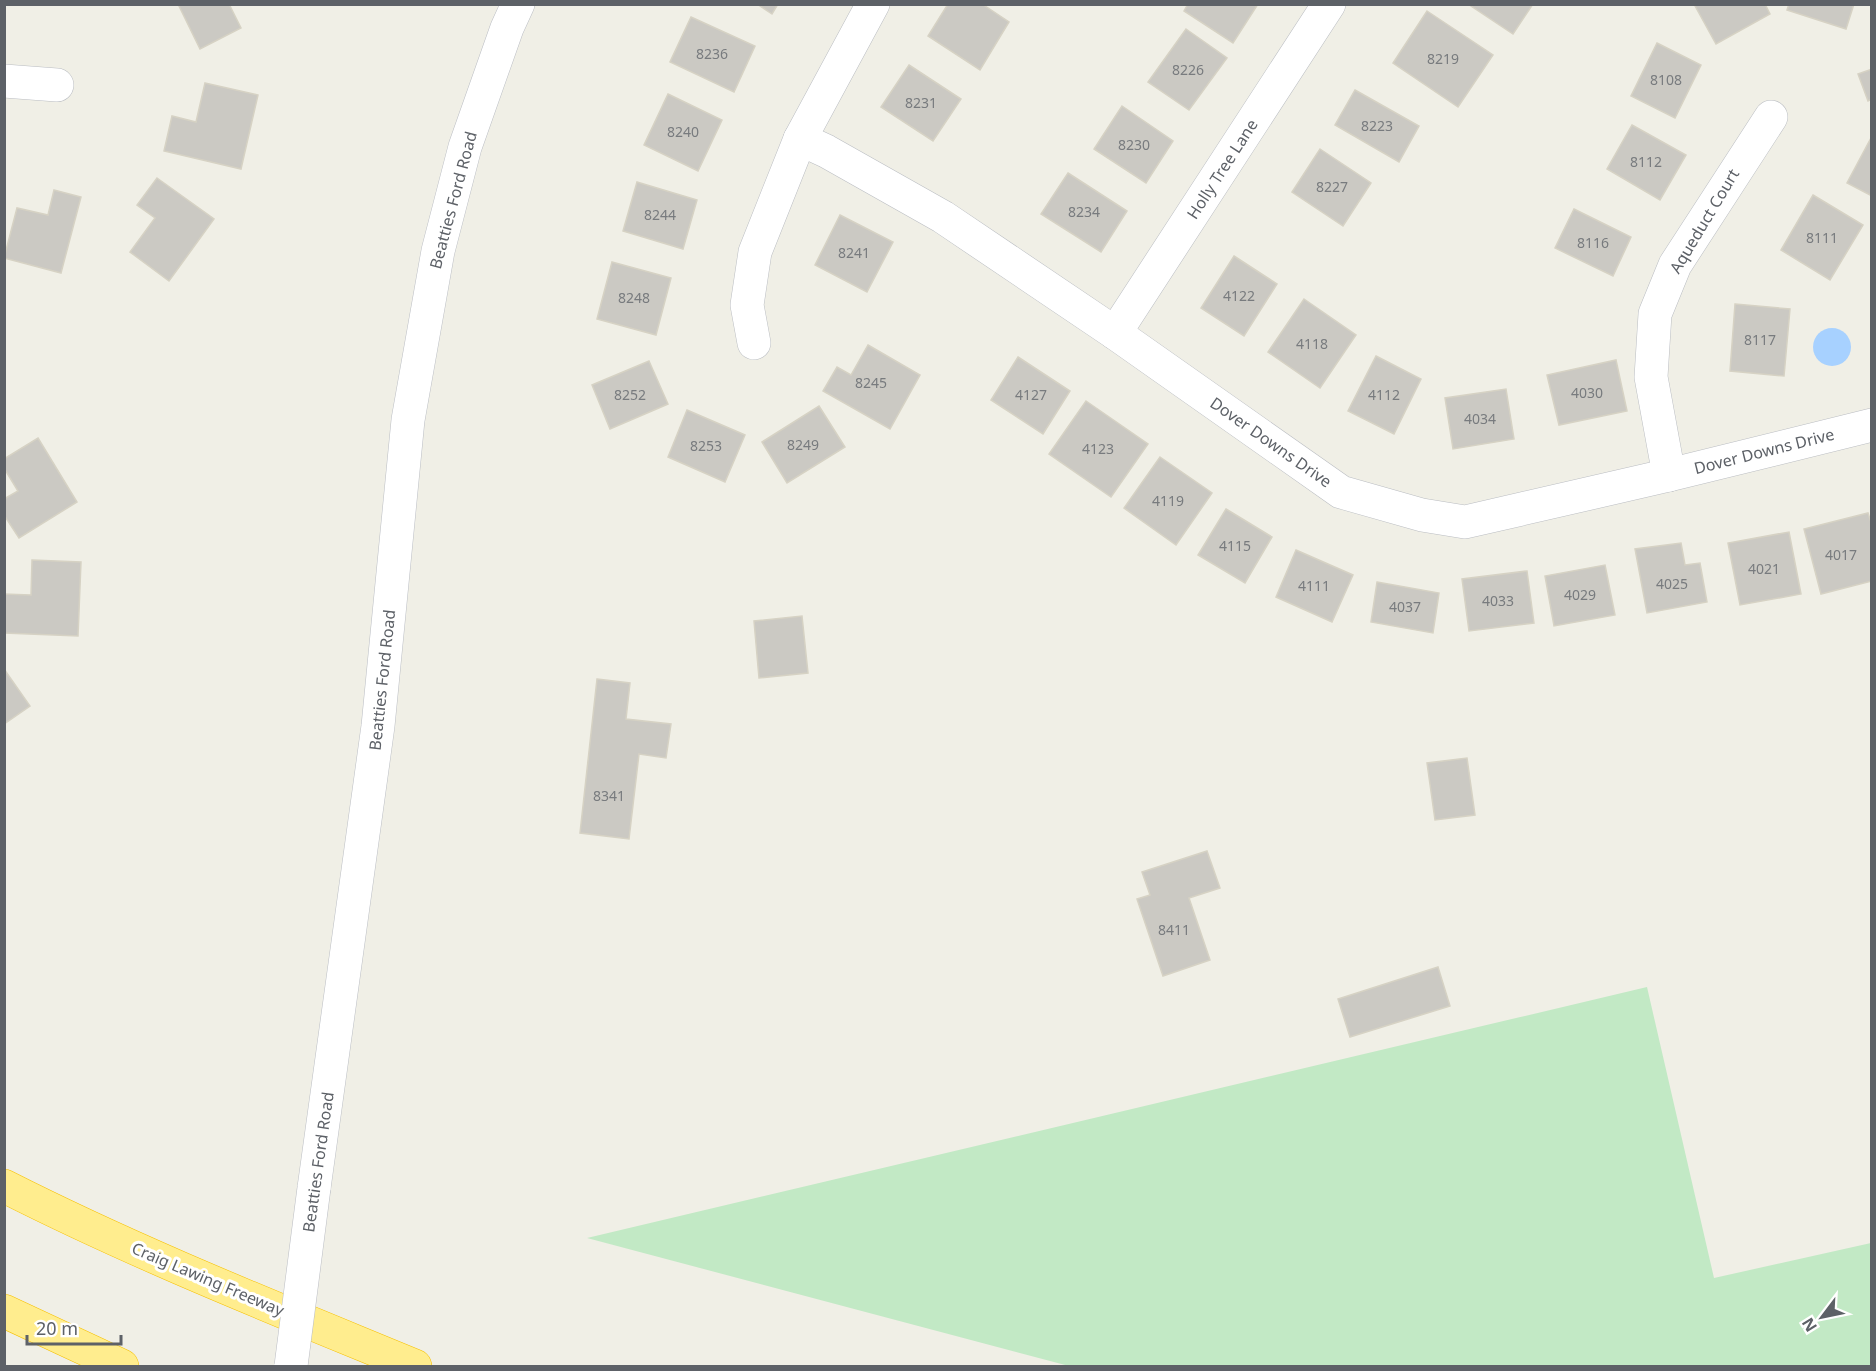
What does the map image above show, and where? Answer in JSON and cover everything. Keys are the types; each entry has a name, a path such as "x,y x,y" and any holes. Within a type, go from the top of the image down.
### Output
{"highway":[{"name":"Craig Lawing Freeway","path":"4,1186 63,1216 207,1280 415,1366"},
{"path":"4,1311 122,1366"}],"street":[{"name":"Beatties Ford Road","path":"291,1366 378,726 408,420 438,251 465,147 507,28 518,4"},
{"path":"754,344 747,305 755,252 800,139 873,4"},
{"name":"Holly Tree Lane","path":"1115,333 1329,4"},
{"path":"4,81 57,85"},
{"name":"Aqueduct Court","path":"1669,475 1651,377 1655,314 1675,265 1771,117"},
{"name":"Dover Downs Drive","path":"800,139 944,217 1115,333 1341,492 1422,516 1465,522 1872,425"}],"green space":[{"path":"1647,987 1714,1278 1871,1243 1871,1366 1069,1366 587,1238"}],"water":[{"path":"1832,328 1846,333 1851,347 1846,361 1832,366 1818,361 1813,347 1818,333"}],"building":[{"path":"178,4 229,4 241,28 200,49"},
{"path":"757,4 778,4 772,14"},
{"path":"948,4 982,4 1009,22 980,70 928,36"},
{"path":"1188,4 1258,4 1233,43 1184,11"},
{"path":"1468,4 1533,4 1513,34"},
{"path":"1694,4 1765,4 1770,14 1716,44"},
{"path":"1789,4 1854,4 1846,29 1787,10"},
{"path":"1427,11 1493,55 1458,107 1393,63"},
{"path":"691,17 755,46 734,92 670,62"},
{"path":"1186,29 1227,58 1189,110 1148,82"},
{"path":"1657,43 1701,65 1675,118 1631,96"},
{"path":"909,65 961,99 933,141 881,107"},
{"path":"1872,69 1872,99 1868,101 1858,74"},
{"path":"205,83 258,95 241,169 164,151 172,116 196,122"},
{"path":"1355,90 1419,126 1399,162 1335,125"},
{"path":"668,94 722,120 698,171 644,145"},
{"path":"1122,106 1173,141 1146,183 1094,149"},
{"path":"1632,125 1686,155 1660,200 1607,169"},
{"path":"1872,136 1872,196 1847,183"},
{"path":"1320,149 1371,183 1343,226 1292,192"},
{"path":"1068,173 1127,211 1101,252 1041,214"},
{"path":"157,178 214,219 169,281 130,252 155,218 137,205"},
{"path":"637,182 697,200 683,249 623,231"},
{"path":"54,190 81,197 61,273 4,258 17,208 48,215"},
{"path":"1813,195 1863,225 1830,280 1781,250"},
{"path":"1574,209 1631,237 1613,276 1555,248"},
{"path":"840,215 893,242 867,292 815,265"},
{"path":"1234,256 1277,284 1244,336 1201,308"},
{"path":"612,262 671,278 656,335 597,319"},
{"path":"1304,299 1356,335 1320,388 1268,352"},
{"path":"1735,304 1790,309 1784,376 1730,371"},
{"path":"868,345 920,375 890,429 823,391 837,367 851,375"},
{"path":"1376,356 1421,379 1394,434 1348,411"},
{"path":"1018,357 1070,391 1043,434 991,400"},
{"path":"1616,360 1627,411 1559,425 1547,375"},
{"path":"649,361 668,404 610,429 592,385"},
{"path":"1506,389 1514,439 1453,449 1445,398"},
{"path":"1086,401 1148,444 1111,497 1049,454"},
{"path":"819,406 845,447 787,483 762,442"},
{"path":"687,410 745,435 725,482 668,457"},
{"path":"38,438 77,502 19,538 4,515 4,499 18,491 4,468 4,459"},
{"path":"1160,457 1212,493 1176,545 1124,508"},
{"path":"1226,509 1272,537 1245,583 1198,555"},
{"path":"1868,513 1872,525 1872,581 1821,594 1804,529"},
{"path":"1789,532 1801,594 1740,605 1728,543"},
{"path":"1681,543 1685,565 1700,563 1707,602 1647,613 1635,549"},
{"path":"1296,550 1353,575 1332,622 1276,597"},
{"path":"32,560 81,562 78,636 4,633 4,594 31,595"},
{"path":"1605,565 1615,615 1554,626 1545,576"},
{"path":"1527,571 1534,623 1469,631 1462,579"},
{"path":"1377,582 1439,593 1433,633 1371,622"},
{"path":"802,616 808,673 759,678 754,621"},
{"path":"4,669 30,706 4,724"},
{"path":"597,679 630,683 626,719 671,724 666,758 639,754 629,839 580,833"},
{"path":"1467,758 1475,815 1435,820 1427,763"},
{"path":"1207,851 1220,888 1189,898 1210,960 1163,976 1137,899 1150,895 1142,872"},
{"path":"1438,967 1450,1006 1350,1037 1338,999"}]}
